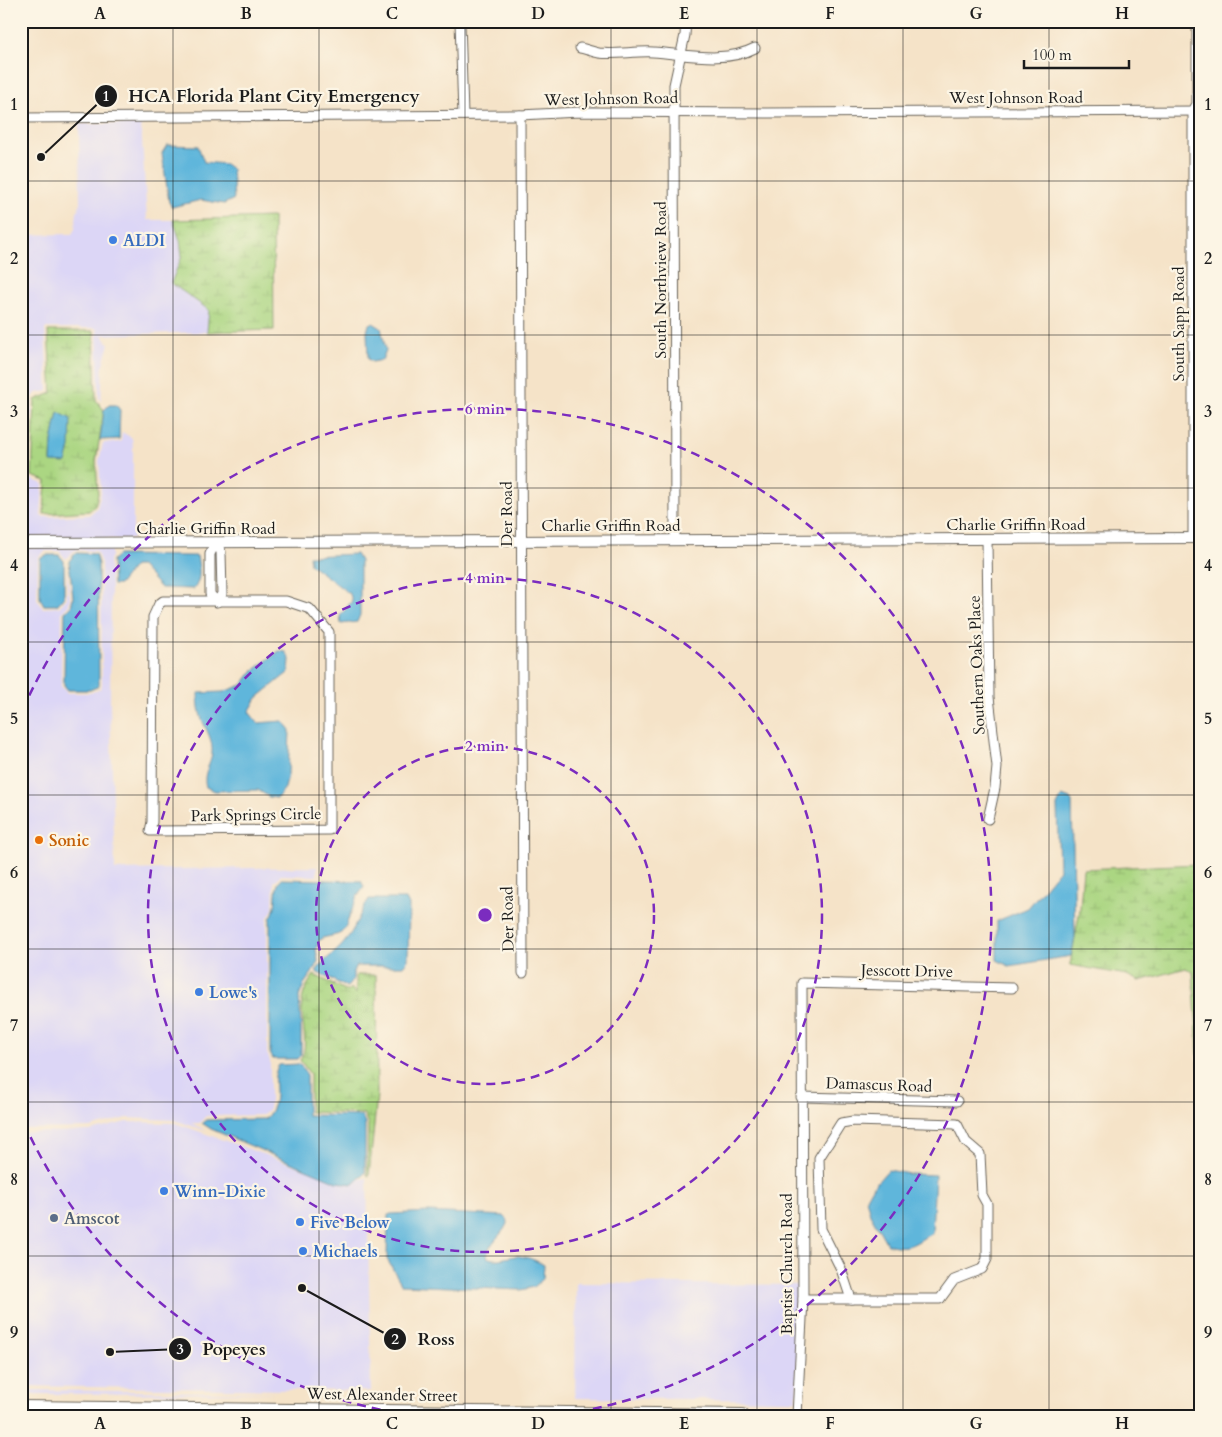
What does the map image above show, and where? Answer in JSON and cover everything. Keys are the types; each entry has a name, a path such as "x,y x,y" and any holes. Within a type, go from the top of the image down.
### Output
{"main road":[{"name":"West Alexander Street","path":"21,1408 90,1412 742,1416"}],"street":[{"path":"460,21 463,115"},
{"name":"South Northview Road","path":"675,540 674,85 681,56 686,21"},
{"name":"South Sapp Road","path":"1197,21 1197,538"},
{"path":"580,48 599,53 652,52 681,56 733,56 744,54 755,48"},
{"name":"West Johnson Road","path":"21,118 520,115 579,112 1197,111"},
{"name":"Der Road","path":"520,115 523,973"},
{"name":"Charlie Griffin Road","path":"21,543 1197,538"},
{"name":"Southern Oaks Place","path":"987,539 989,697 997,767 995,788 988,819"},
{"path":"216,542 221,552 222,594 217,602"},
{"name":"Park Springs Circle","path":"163,601 217,602 286,601 310,608 329,632 329,830 150,831 152,822 153,617 158,604 163,601"},
{"name":"Jesscott Drive","path":"802,983 1012,988"},
{"name":"Baptist Church Road","path":"798,1416 803,1298 802,983"},
{"name":"Damascus Road","path":"801,1097 957,1101"},
{"path":"803,1298 940,1299 954,1280 982,1269 987,1259 987,1204 982,1195 980,1154 966,1142 957,1124 853,1121 841,1124 819,1158 821,1229 841,1270 851,1298"}],"shaded area":[{"path":"79,124 141,124 147,220 173,220 180,240 182,256 171,283 209,310 207,332 102,335 109,344 103,364 101,400 99,398 97,329 45,329 48,391 36,393 32,399 29,475 31,479 43,484 41,516 89,515 97,508 101,493 99,461 103,443 121,442 122,432 132,438 133,447 133,539 21,539 21,235 72,234 75,229 80,203"},
{"path":"21,547 111,547 109,560 111,587 110,705 115,870 317,867 317,876 281,875 274,882 273,909 267,919 267,1053 270,1061 270,1100 269,1109 263,1115 206,1116 199,1123 191,1123 207,1131 174,1120 126,1118 91,1128 21,1129","holes":["75,550 96,551 101,563 102,685 100,689 90,693 67,693 61,686 62,612 69,605 70,597 67,570 67,598 59,607 43,608 37,599 38,557 45,551 59,551 66,559"]},
{"path":"126,1122 175,1123 339,1181 367,1178 371,1391 21,1386 21,1133 91,1131"},
{"path":"576,1283 799,1285 797,1400 575,1398"},
{"path":"21,1390 281,1393 21,1394"}],"green space":[{"path":"273,217 274,330 207,332 209,310 171,283 182,256 180,240 173,220"},
{"path":"48,331 94,331 96,400 104,410 96,461 98,494 95,506 89,511 44,514 46,481 32,476 35,400 52,393","holes":["58,412 65,463 51,461 52,441"]},
{"path":"1201,864 1200,1080 1193,972 1186,968 1139,981 1127,975 1070,965 1080,909 1083,869"},
{"path":"314,975 347,991 351,988 356,994 356,975 376,975 377,1095 369,1176 367,1175 368,1124 364,1114 310,1112 310,1074 300,1060 304,1047 303,996 307,985"}],"water":[{"path":"167,145 198,146 204,162 225,164 232,169 234,199 224,204 201,200 172,207 169,202 162,153"},
{"path":"373,323 381,328 386,350 382,360 372,362 368,359 367,332 369,324"},
{"path":"109,405 116,405 120,410 119,439 100,440 104,410"},
{"path":"58,412 71,419 70,447 66,463 51,462 52,441"},
{"path":"76,553 95,554 98,564 99,686 90,690 68,690 64,685 65,612 71,607 73,597 69,561"},
{"path":"356,554 360,561 360,615 357,622 341,624 340,616 352,601 350,594 310,564 309,556"},
{"path":"46,555 59,555 64,561 64,597 57,605 44,605 40,598 40,559"},
{"path":"118,555 197,556 199,573 197,585 194,589 161,588 141,566 134,566 119,585 113,585 112,560"},
{"path":"279,651 286,652 290,659 289,672 257,698 249,712 258,723 283,721 290,730 288,775 285,788 277,798 269,797 258,790 215,791 206,787 205,777 211,758 212,744 201,717 198,693 223,692 242,685 253,671"},
{"path":"1062,796 1070,799 1072,802 1075,938 1071,956 1009,966 997,960 997,921 1028,908 1059,870 1057,806"},
{"path":"281,879 361,881 364,887 357,897 345,928 340,934 322,938 318,942 316,950 318,961 304,984 299,997 301,1055 297,1059 273,1059 270,1053 270,919 275,908 278,883"},
{"path":"369,899 406,899 409,905 408,960 403,966 357,966 353,971 353,980 347,987 316,972 347,939"},
{"path":"300,1064 307,1075 307,1115 362,1116 365,1123 365,1173 353,1184 337,1182 211,1129 202,1123 206,1120 265,1119 271,1112 274,1104 275,1077 279,1065"},
{"path":"888,1170 910,1174 935,1175 932,1233 911,1245 895,1246 887,1244 870,1214 866,1198 871,1189"},
{"path":"429,1212 504,1216 508,1220 504,1230 490,1247 487,1257 498,1259 520,1256 534,1260 544,1265 543,1279 534,1287 521,1290 402,1285 387,1259 388,1215"}],"place":[{"name":"HCA Florida Plant City Emergency","path":"41,157"},
{"name":"ALDI","path":"113,240"},
{"name":"Sonic","path":"39,840"},
{"name":"Lowe's","path":"199,992"},
{"name":"Winn-Dixie","path":"164,1191"},
{"name":"Amscot","path":"54,1218"},
{"name":"Five Below","path":"300,1222"},
{"name":"Michaels","path":"303,1251"},
{"name":"Ross","path":"302,1288"},
{"name":"Popeyes","path":"110,1352"}]}
